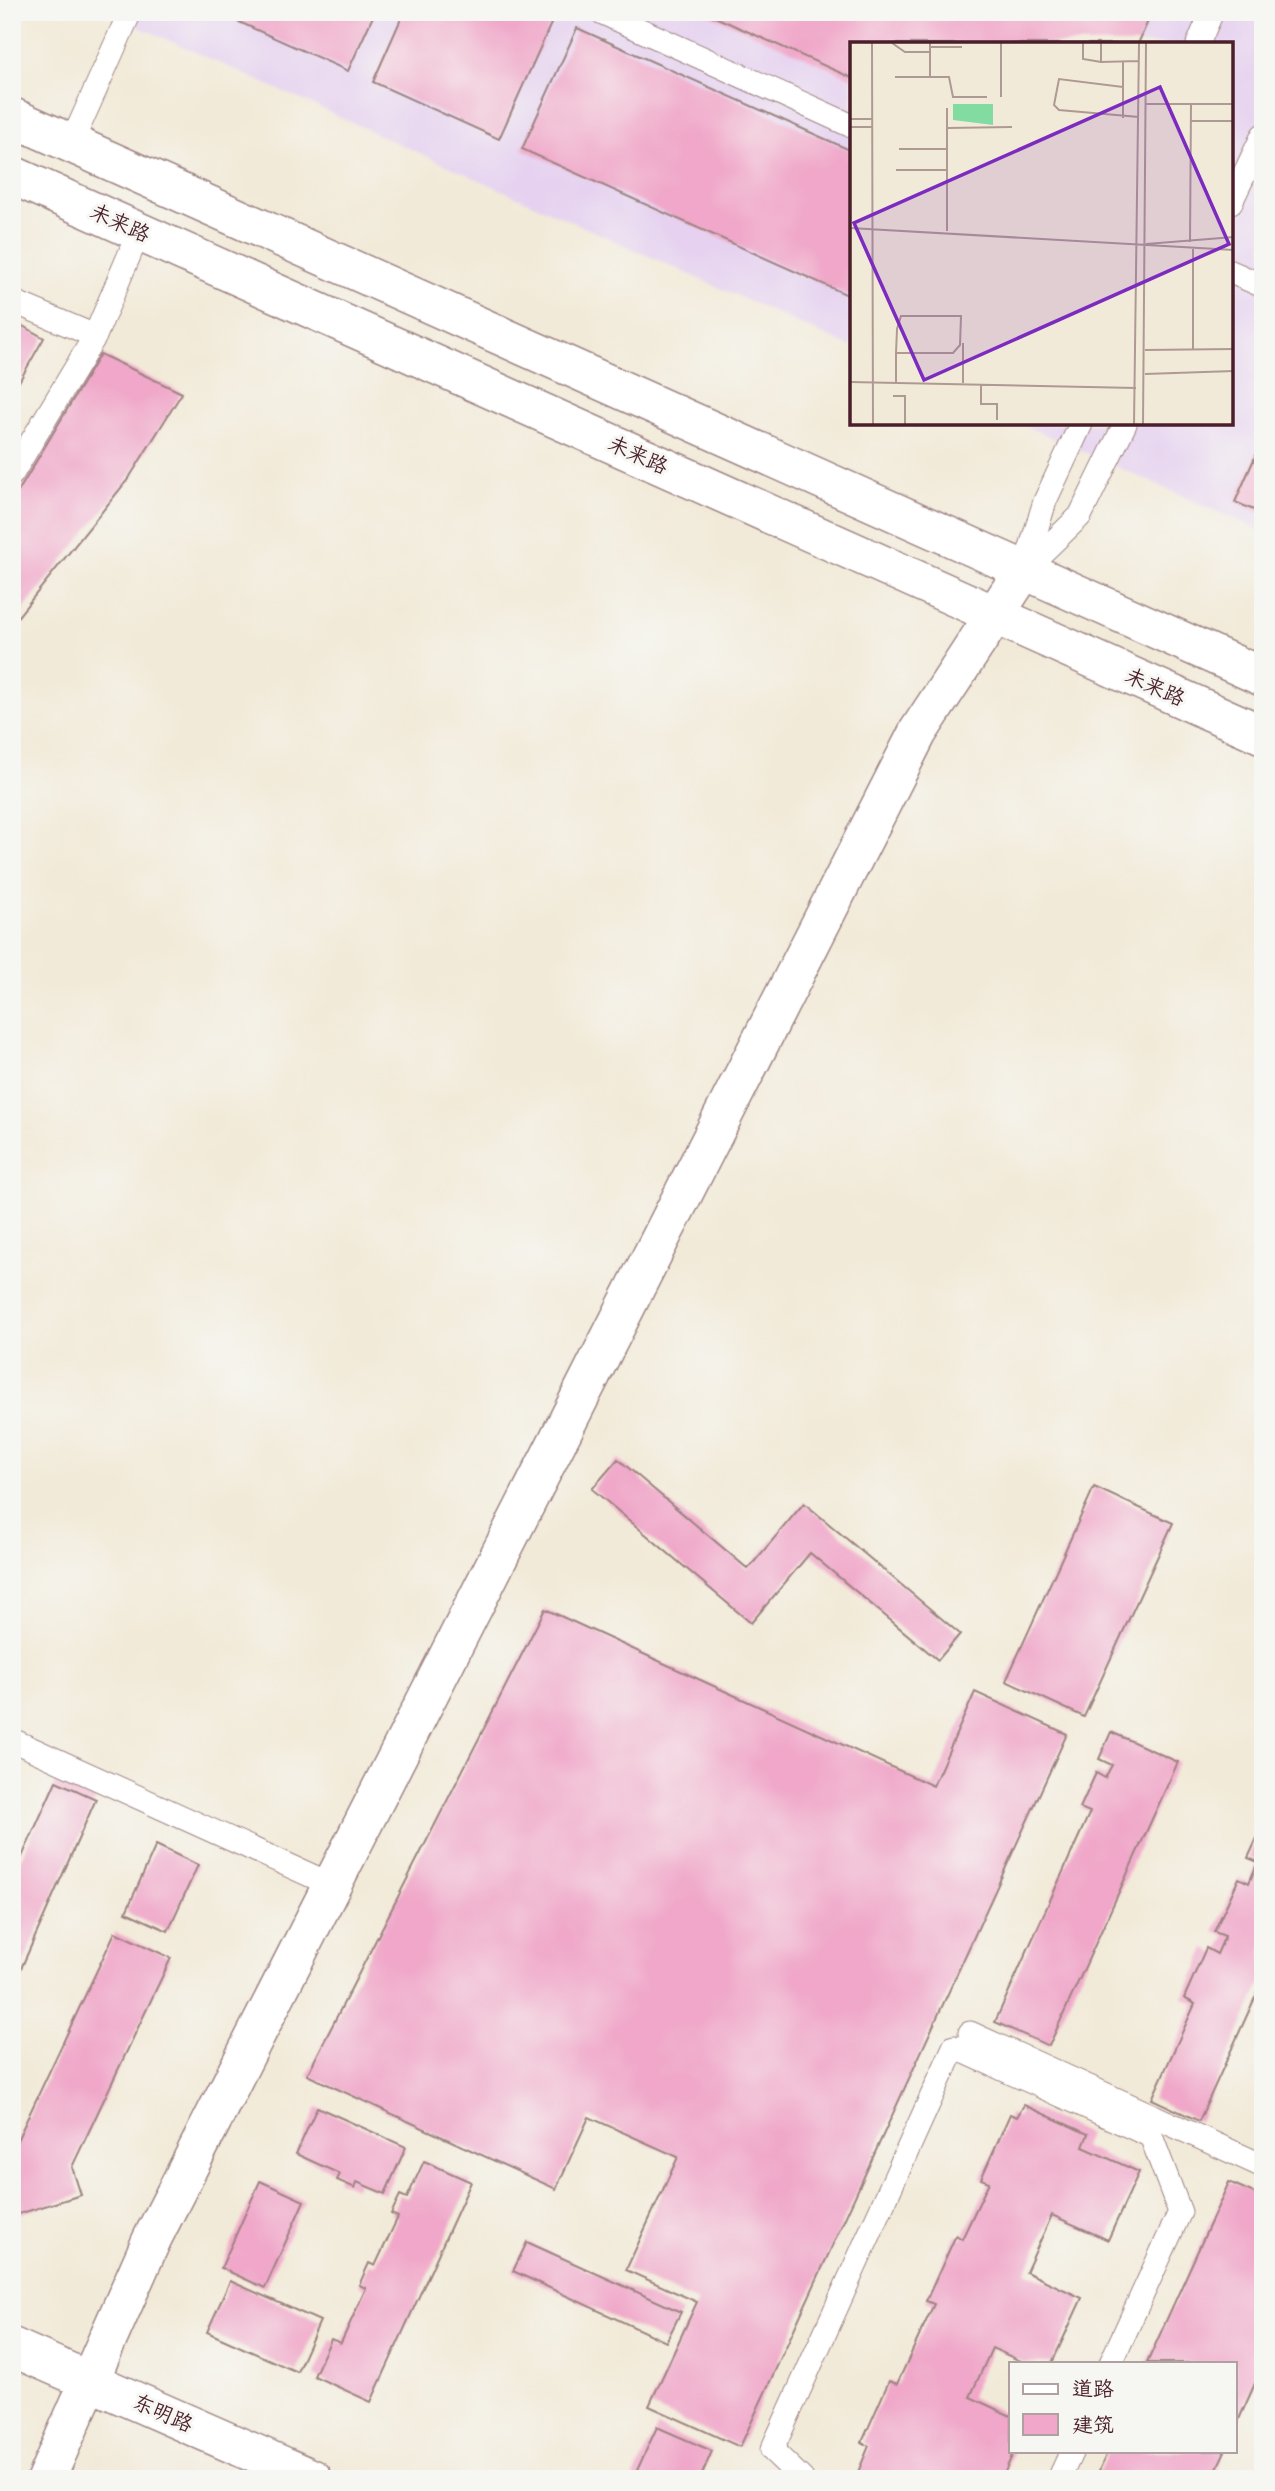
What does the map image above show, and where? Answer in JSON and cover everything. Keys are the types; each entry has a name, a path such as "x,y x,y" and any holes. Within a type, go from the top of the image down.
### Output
{"main road":[{"path":"12,117 1263,677"},
{"name":"未来路","path":"12,175 1263,735"},
{"path":"46,2479 152,2239 918,732 1024,570"},
{"name":"东明路","path":"12,2347 313,2479"}],"lane":[{"path":"71,144 130,12"},
{"path":"601,12 850,125"},
{"path":"1199,42 1212,12"},
{"path":"1233,198 1263,135"},
{"path":"12,474 95,337 139,232"},
{"path":"1233,273 1263,286"},
{"path":"12,301 95,337"},
{"path":"1024,570 1045,501 1081,425"},
{"path":"1024,570 1080,516 1125,425"},
{"path":"12,1741 332,1885"},
{"path":"970,2034 1263,2166"},
{"path":"802,2479 772,2450 954,2047 1151,2136 1180,2212 1111,2362"},
{"path":"1059,2479 1072,2452"}],"shaded area":[{"path":"106,12 1263,12 1263,532 1023,425 1233,425 1233,42 850,42 850,347"}],"building":[{"path":"217,12 375,12 348,71"},
{"path":"404,12 542,12 554,17 499,139 373,82"},
{"path":"704,12 1152,12 1139,42 850,42 850,77"},
{"path":"577,28 850,150 850,296 522,149"},
{"path":"12,320 44,338 12,394"},
{"path":"100,354 182,393 129,478 12,624 12,502"},
{"path":"1263,439 1263,514 1235,502"},
{"path":"618,1459 748,1569 804,1503 960,1634 938,1660 810,1553 751,1623 592,1489"},
{"path":"1094,1487 1173,1523 1084,1717 1006,1681"},
{"path":"545,1609 933,1786 975,1692 1067,1734 740,2447 649,2406 697,2302 626,2270 678,2157 589,2117 556,2189 307,2075"},
{"path":"1111,1732 1178,1762 1049,2046 995,2022 1090,1812 1080,1808 1096,1773 1105,1778 1112,1765 1099,1759"},
{"path":"56,1781 96,1799 12,1989 12,1879"},
{"path":"1263,1825 1263,1980 1199,2121 1152,2099 1195,2004 1184,1998 1206,1948 1217,1954 1225,1936 1214,1932 1239,1878 1249,1883 1258,1862 1248,1858"},
{"path":"156,1845 198,1865 168,1931 126,1912"},
{"path":"115,1932 171,1958 72,2167 81,2195 12,2216 12,2151"},
{"path":"1024,2105 1088,2134 1083,2147 1139,2172 1108,2240 1052,2215 1026,2272 1082,2298 1052,2362 1023,2362 992,2348 970,2397 1009,2415 1009,2452 1014,2452 1002,2479 948,2479 935,2473 933,2479 873,2479 858,2472 869,2446 862,2442 889,2381 897,2384 934,2304 926,2301 956,2235 962,2239 989,2182 981,2179 1010,2114 1017,2117"},
{"path":"317,2107 406,2147 385,2194 357,2182 355,2188 337,2180 340,2174 296,2154"},
{"path":"424,2161 471,2182 371,2402 314,2376 331,2339 341,2343 366,2288 359,2285 369,2263 375,2266 398,2217 391,2214 400,2195 407,2198"},
{"path":"260,2181 304,2201 265,2288 221,2268"},
{"path":"1229,2182 1263,2197 1263,2366 1236,2426 1236,2362 1147,2362"},
{"path":"527,2242 681,2312 666,2342 513,2271"},
{"path":"230,2281 320,2321 297,2372 207,2332"},
{"path":"657,2427 712,2451 700,2479 633,2479"},
{"path":"1108,2452 1225,2452 1212,2479 1095,2479"}]}
